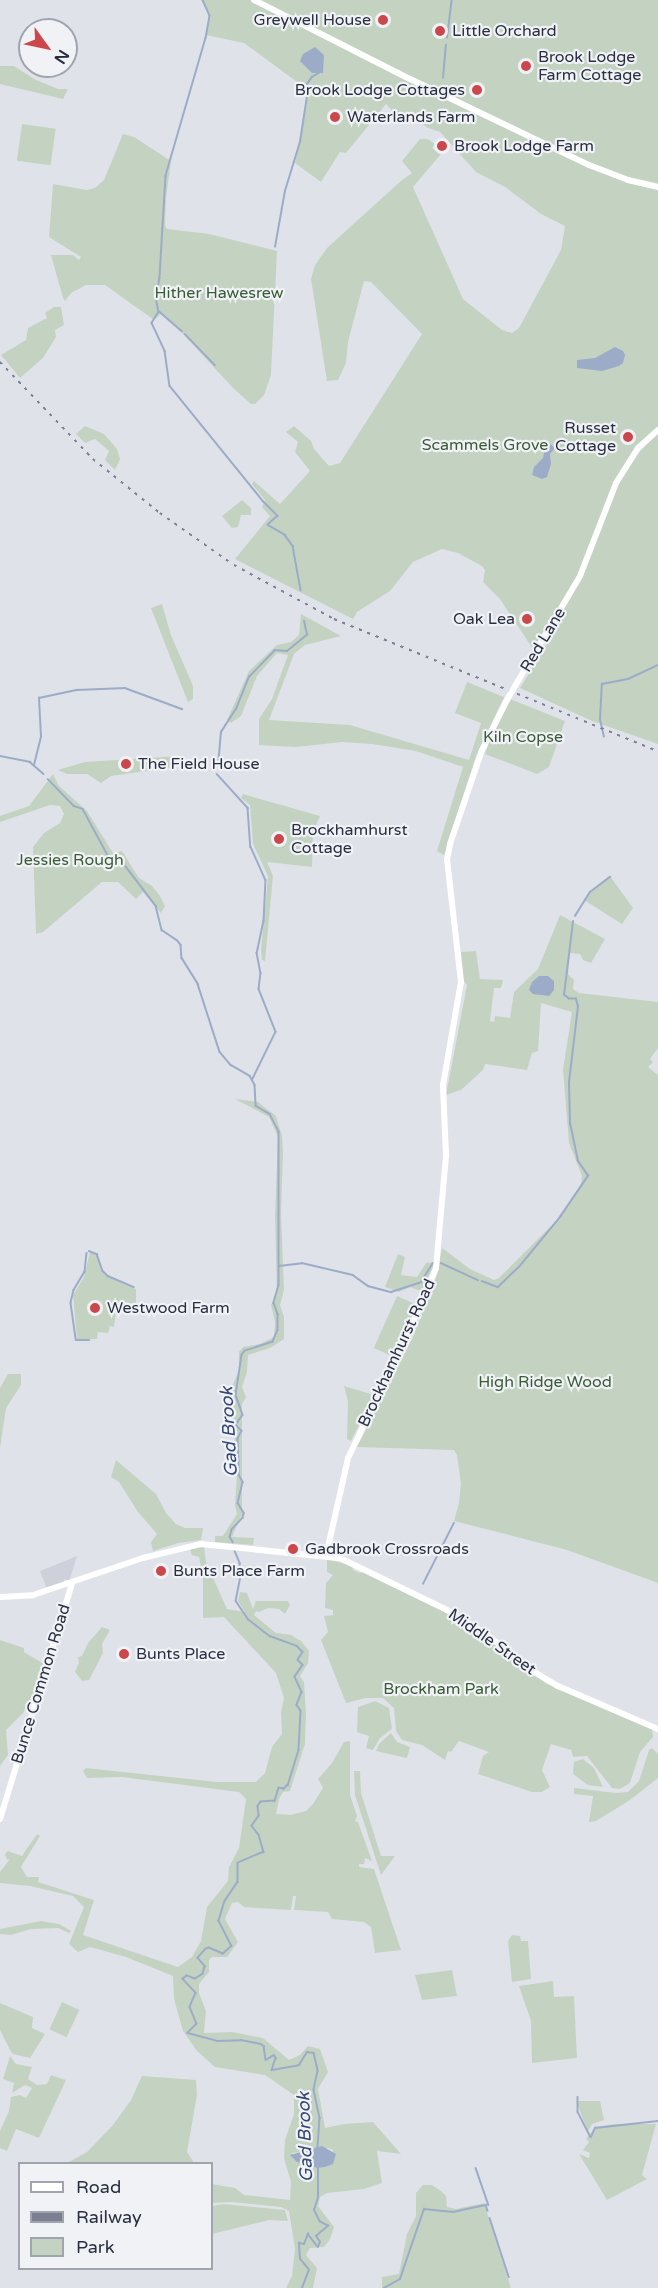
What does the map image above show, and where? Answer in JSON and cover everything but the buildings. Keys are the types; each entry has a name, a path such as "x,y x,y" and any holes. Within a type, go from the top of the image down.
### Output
{"street":[{"path":"254,0 438,93 589,165 628,180 658,187"},
{"name":"Red Lane","path":"447,860 450,844 482,750 507,700 580,576 616,483 638,448 658,430"},
{"name":"Brockhamhurst Road","path":"326,1556 348,1458 406,1338 436,1268 446,1155 443,1085 461,982 447,860"},
{"name":"Middle Street","path":"0,1597 26,1597 72,1584 135,1561 201,1544 326,1556 360,1567 428,1599 486,1634 551,1682 658,1729"},
{"name":"Bunce Common Road","path":"0,1819 72,1584"}],"shaded area":[{"path":"77,1556 69,1582 65,1579 62,1584 47,1589 40,1571"}],"green space":[{"name":"Scammels Grove","path":"201,0 658,0 658,427 632,452 636,455 658,433 658,744 592,721 520,688 556,629 548,624 533,649 500,599 483,582 485,570 482,566 458,553 442,549 413,562 390,591 357,612 353,619 235,559 270,516 262,507 265,500 252,484 254,481 280,504 310,471 295,452 298,442 286,432 294,426 311,441 314,449 329,466 340,463 422,334 371,282 364,281 348,342 346,363 338,380 327,381 311,279 315,265 327,248 412,173 402,161 420,139 428,139 435,144 432,148 441,154 413,187 463,299 502,330 512,333 519,328 561,250 565,226 541,214 505,187 476,172 440,132 428,128 414,118 403,122 386,104 346,153 340,152 321,182 295,163 308,90 244,43 206,35 209,16"},
{"path":"0,66 14,66 18,69 18,78 33,78 58,89 68,89 63,99 0,84"},
{"path":"22,124 56,129 51,165 17,161"},
{"name":"Hither Hawesrew","path":"123,134 134,137 171,161 166,198 165,225 167,229 209,234 277,251 271,375 264,395 255,404 251,404 233,388 183,334 161,314 154,320 105,285 86,285 71,293 65,301 63,298 51,255 73,255 79,260 81,257 49,237 53,184 87,190 95,188 104,180"},
{"path":"54,307 61,307 64,325 55,330 56,337 43,358 20,378 1,355 26,340 28,328 47,318 45,313"},
{"path":"85,426 104,434 117,449 120,459 115,470 105,460 109,451 95,439 85,443 76,434"},
{"path":"242,500 251,508 251,515 241,515 238,527 232,528 222,516"},
{"path":"162,604 171,635 193,686 193,699 188,702 151,608"},
{"path":"301,614 341,636 305,645 294,654 269,720 350,725 469,760 481,723 455,713 467,682 504,697 476,756 444,855 437,851 463,767 416,751 372,744 342,742 296,747 259,745 259,719 272,699 288,655 277,653 257,676 241,716 231,723 227,720 249,671 277,645 291,642 299,635"},
{"name":"Kiln Copse","path":"510,699 565,721 549,767 537,774 485,754 495,726"},
{"path":"180,756 173,767 111,776 101,783 87,774 67,774 58,770 85,762"},
{"name":"Jessies Rough","path":"53,774 59,786 87,811 113,853 122,851 139,878 152,886 160,896 165,906 161,913 143,892 136,899 118,882 102,882 43,932 36,934 33,847 44,833 60,823 64,814 60,806 50,805 0,822 0,816 29,806"},
{"path":"243,794 320,816 313,832 312,867 267,862 273,876 265,961 262,960 261,950 268,876 253,844 250,805 241,798"},
{"path":"610,876 633,908 622,924 584,900 590,891"},
{"name":"High Ridge Wood","path":"560,915 605,939 591,963 583,960 580,954 570,953 568,974 574,980 573,989 579,993 658,1002 658,1048 650,1059 653,1062 648,1067 658,1075 658,1583 567,1550 454,1521 461,1484 457,1455 454,1450 357,1447 413,1337 437,1275 442,1248 470,1269 494,1280 499,1278 557,1220 581,1184 582,1176 569,1143 563,1070 572,1012 541,1003 538,1051 532,1053 527,1070 485,1064 483,1070 461,1090 446,1095 467,985 464,981 461,952 476,951 480,979 503,980 501,988 494,988 490,1021 494,1022 495,1016 510,1018 514,992 538,969"},
{"path":"235,1099 258,1102 276,1116 282,1136 283,1152 281,1214 284,1290 280,1305 284,1317 284,1339 270,1348 248,1355 247,1372 242,1387 246,1397 242,1404 242,1514 232,1537 254,1538 253,1545 215,1542 215,1536 223,1536 237,1514 235,1505 237,1474 233,1457 235,1437 231,1389 239,1370 239,1352 243,1347 260,1344 274,1337 275,1322 271,1305 277,1293 275,1217 278,1137 269,1117"},
{"path":"90,1252 96,1254 101,1271 105,1275 136,1289 136,1304 125,1302 120,1313 116,1311 114,1327 110,1326 108,1333 98,1332 97,1339 77,1339 73,1295 84,1277"},
{"path":"398,1254 405,1257 401,1275 417,1277 426,1263 435,1262 423,1292 410,1287 399,1292 385,1287"},
{"path":"397,1296 417,1305 394,1357 374,1348"},
{"path":"8,1374 21,1374 21,1385 6,1408 0,1448 0,1388"},
{"path":"344,1386 374,1395 351,1441 347,1439 348,1401"},
{"path":"116,1460 156,1494 166,1513 176,1524 185,1528 203,1528 201,1540 178,1543 153,1551 151,1542 157,1534 138,1512 119,1482 111,1477"},
{"path":"204,1547 206,1562 227,1609 245,1612 238,1601 240,1592 247,1593 253,1609 256,1601 288,1601 290,1605 285,1614 279,1609 268,1608 256,1611 254,1615 276,1633 291,1635 301,1641 309,1651 308,1663 300,1676 304,1682 305,1744 290,1791 283,1792 276,1814 291,1815 306,1811 323,1788 318,1779 332,1763 344,1742 350,1741 350,1795 357,1816 355,1821 358,1822 372,1861 365,1858 364,1864 359,1864 359,1867 374,1869 401,1950 375,1953 371,1927 364,1922 332,1919 328,1912 294,1910 296,1896 293,1896 291,1910 244,1907 238,1902 232,1903 225,1919 238,1942 227,1957 212,1957 209,1960 209,1972 199,1984 199,1993 206,2011 204,2033 232,2032 263,2038 289,2060 300,2055 308,2046 320,2049 328,2072 318,2089 325,2128 373,2122 401,2154 377,2151 382,2183 364,2189 327,2193 320,2197 318,2206 334,2227 324,2247 310,2248 306,2255 317,2268 313,2288 286,2288 292,2276 295,2249 289,2211 281,2207 231,2202 213,2203 213,2184 235,2188 244,2195 290,2200 291,2182 284,2158 285,2140 294,2114 294,2095 265,2075 215,2067 197,2051 183,2031 174,1999 173,1976 126,1957 90,1947 78,1952 69,1944 84,1907 73,1896 30,1886 0,1883 0,1872 10,1859 7,1860 5,1854 8,1851 22,1856 37,1834 40,1836 21,1867 27,1877 39,1877 38,1882 94,1900 83,1935 178,1967 192,1957 201,1941 207,1907 228,1881 229,1867 239,1848 246,1799 239,1792 122,1777 87,1778 83,1771 86,1768 217,1782 256,1782 265,1773 272,1747 282,1734 281,1712 284,1698 276,1673 224,1617 203,1618 203,1577 199,1557 192,1555 190,1549","holes":["328,2148 334,2150 317,2168 297,2162 292,2153"]},
{"name":"Brockham Park","path":"327,1559 352,1566 353,1570 364,1572 441,1609 484,1635 545,1683 652,1729 653,1737 640,1752 630,1783 620,1789 612,1788 587,1756 573,1757 571,1750 551,1744 542,1770 550,1787 542,1792 532,1792 478,1774 483,1756 489,1752 459,1741 451,1752 448,1751 445,1760 422,1745 402,1740 396,1731 394,1708 383,1698 366,1698 346,1703 321,1640 328,1632 324,1616 333,1615 333,1610 325,1608 326,1583 333,1575 327,1572"},
{"path":"102,1627 110,1630 102,1644 103,1653 89,1680 82,1681 75,1672 79,1662 78,1657 82,1656 88,1643"},
{"path":"0,1640 24,1648 24,1652 44,1664 33,1700 29,1700 23,1713 6,1730 8,1755 0,1766"},
{"path":"375,1701 389,1708 392,1729 380,1738 373,1750 366,1748 369,1736 357,1732 358,1707"},
{"path":"391,1733 397,1742 410,1747 407,1758 376,1751 379,1744"},
{"path":"652,1748 658,1754 658,1778 630,1800 596,1821 589,1822 593,1796 574,1794 574,1788 616,1793 628,1792 639,1781 649,1750"},
{"path":"583,1759 594,1768 603,1787 588,1785 573,1774 574,1762"},
{"path":"354,1771 360,1771 361,1793 381,1856 395,1856 381,1875 355,1795"},
{"path":"41,1921 59,1924 71,1931 69,1933 58,1928 31,1929 11,1935 0,1934 0,1929"},
{"path":"512,1935 520,1936 521,1941 528,1941 531,1979 512,1982 508,1941"},
{"path":"452,1970 457,1996 422,2000 415,1975"},
{"path":"553,1981 554,1997 574,1996 577,2058 532,2063 531,2021 519,1986"},
{"path":"62,2002 79,2010 67,2037 49,2029"},
{"path":"0,2003 33,2017 32,2028 45,2034 30,2058 13,2054 10,2050 0,2030"},
{"path":"10,2056 16,2064 32,2067 28,2079 37,2085 47,2084 51,2075 66,2080 39,2138 16,2129 7,2151 0,2148 0,2131 9,2111 11,2097 20,2095 26,2098 32,2088 25,2085 12,2093 14,2083 3,2079"},
{"path":"142,2076 196,2080 197,2095 187,2152 193,2162 69,2162 87,2152 113,2125 131,2100"},
{"path":"576,2101 600,2101 604,2120 592,2124 588,2132"},
{"path":"614,2124 656,2124 642,2175 647,2179 607,2200 579,2154 589,2158 590,2153 583,2150 589,2142 586,2139 595,2127"},
{"path":"423,2185 432,2185 441,2191 446,2196 447,2207 456,2209 484,2203 511,2288 382,2288 382,2277 399,2274 407,2234 416,2216 416,2193"},
{"path":"223,2204 285,2210 288,2221 269,2220 213,2234 213,2206"}],"water":[{"path":"315,47 324,55 323,73 312,73 300,61 303,54"},
{"path":"615,347 623,351 625,355 623,363 619,366 602,371 577,368 577,360 595,358"},
{"path":"549,443 555,448 550,454 551,464 547,477 542,479 532,475 534,467 543,458 545,446"},
{"path":"539,976 548,976 554,981 554,990 549,996 533,994 529,990 532,982"},
{"path":"322,2146 336,2154 333,2164 317,2168 297,2162 290,2155"}],"waterway":[{"path":"203,0 210,16 206,38 166,176 160,278 156,298 159,312 152,323 165,351 170,386 263,501 278,516 268,525 285,535 293,546 301,590"},
{"path":"447,38 452,0"},
{"path":"443,78 446,45"},
{"path":"275,247 285,191 300,142 308,90 305,87 312,77 319,73"},
{"path":"160,312 182,331"},
{"path":"185,334 215,365"},
{"path":"218,766 221,732 236,709 249,677 275,650 287,651 307,635 304,621"},
{"path":"604,737 600,719 602,684 628,679 658,665"},
{"path":"34,765 41,737 39,698 77,690 125,688 182,709"},
{"name":"Gad Brook","path":"0,756 30,762 44,774"},
{"path":"217,774 248,808 251,847 266,880 264,921 257,953 261,973 259,989 276,1032 253,1079"},
{"path":"48,779 74,806 83,809 111,861 124,864 156,906 162,930 181,945 182,958 198,984 220,1052 231,1065 250,1076 255,1085 256,1106 270,1114 279,1132 279,1285 274,1303 278,1314 278,1330 273,1342 245,1351 242,1355 236,1395 243,1415 236,1425 242,1431 238,1439 239,1475 243,1482 238,1503 244,1513 243,1518 232,1530 230,1537 233,1542"},
{"path":"575,916 590,892 610,877"},
{"path":"482,1281 498,1287 519,1267 560,1217 588,1176 578,1161 570,1124 569,1082 578,1007 576,999 569,999 564,995 573,922"},
{"path":"89,1251 97,1254 103,1271 108,1276 134,1287"},
{"path":"87,1253 85,1272 74,1290 71,1303 76,1340 89,1340"},
{"path":"279,1266 302,1263 353,1275 368,1286 391,1292 421,1282 433,1263"},
{"path":"441,1263 478,1280"},
{"path":"423,1584 454,1523"},
{"name":"Gad Brook","path":"235,1551 240,1563 241,1576 236,1601 248,1619 270,1636 297,1646 303,1652 298,1660 303,1665 295,1677 302,1692 297,1705 301,1711 299,1750 288,1785 284,1789 279,1788 275,1801 261,1802 258,1806 259,1816 252,1826 259,1835 264,1852 238,1863 238,1882 225,1901 219,1921 232,1946 223,1954 209,1948 206,1949 198,1958 205,1966 203,1974 195,1979 187,1976 183,1979 196,1993 190,2007 197,2024 188,2033 217,2041 241,2040 261,2044 264,2046 266,2060 274,2055 276,2058 272,2070 299,2065 307,2052 314,2053 318,2071 314,2090 320,2118 318,2148"},
{"path":"578,2097 578,2112 591,2137 595,2128 658,2121"},
{"name":"Gad Brook","path":"302,2288 309,2270 300,2259 299,2243 304,2244 308,2234 318,2247 320,2242 316,2236 328,2226 320,2222 314,2210 318,2198 318,2168"},
{"path":"476,2168 489,2205"},
{"path":"384,2288 400,2279 424,2209 453,2212 486,2205 488,2211"},
{"path":"490,2218 509,2277"}],"railway":[{"path":"0,362 93,459 160,513 234,565 334,619 658,751"}],"place":[{"name":"Greywell House","path":"383,20"},
{"name":"Little Orchard","path":"440,31"},
{"name":"Brook Lodge Farm Cottage","path":"526,66"},
{"name":"Brook Lodge Cottages","path":"477,90"},
{"name":"Waterlands Farm","path":"335,117"},
{"name":"Brook Lodge Farm","path":"442,146"},
{"name":"Russet Cottage","path":"628,437"},
{"name":"Oak Lea","path":"527,619"},
{"name":"The Field House","path":"126,764"},
{"name":"Brockhamhurst Cottage","path":"279,839"},
{"name":"Westwood Farm","path":"95,1308"},
{"name":"Gadbrook Crossroads","path":"293,1549"},
{"name":"Bunts Place Farm","path":"161,1571"},
{"name":"Bunts Place","path":"124,1654"}]}
